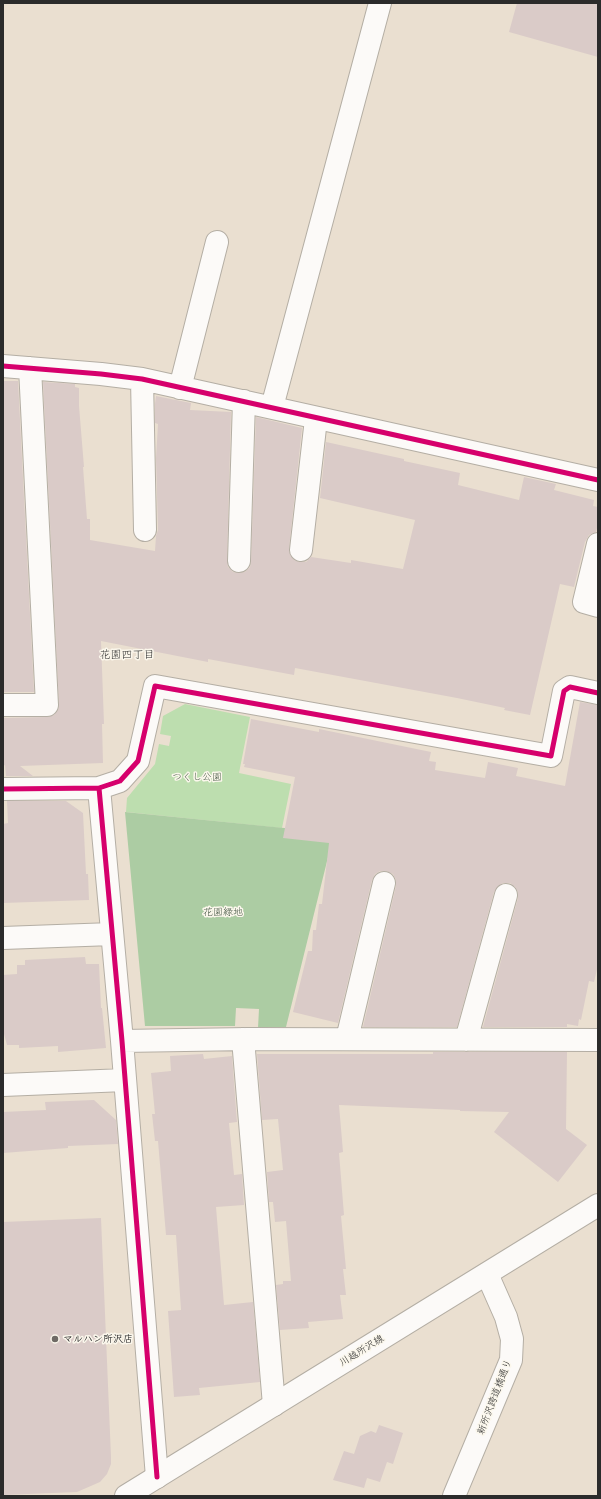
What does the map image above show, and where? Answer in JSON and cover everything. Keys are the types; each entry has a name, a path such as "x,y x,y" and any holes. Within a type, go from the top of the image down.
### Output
{"street":[{"path":"272,407 380,3"},
{"path":"180,388 217,242"},
{"path":"3,366 101,374 142,380 272,407 316,419 598,480"},
{"path":"3,705 47,704 30,368"},
{"path":"142,380 145,530"},
{"path":"239,561 244,401"},
{"path":"301,550 316,419"},
{"path":"598,544 584,602 598,606"},
{"path":"3,789 100,788 120,781 138,761 155,686 551,756 564,691 570,687 598,693"},
{"path":"100,788 158,1477"},
{"path":"347,1039 384,883"},
{"path":"466,1040 506,895"},
{"path":"3,938 112,934"},
{"path":"122,1040 466,1040 598,1038"},
{"path":"243,1039 274,1406"},
{"path":"3,1085 125,1080"},
{"name":"川越所沢線","path":"126,1496 598,1205"},
{"name":"新所沢跨道橋通り","path":"454,1496 510,1360 512,1339 506,1317 487,1274"}],"green space":[{"name":"つくし公園","path":"185,704 250,717 239,773 291,784 282,828 126,812 127,798 155,764 159,744 169,746 171,736 160,734 163,716"},
{"name":"花園緑地","path":"125,812 334,833 286,1027 258,1028 259,1009 236,1008 235,1026 145,1026"}],"building":[{"path":"517,3 598,3 598,57 509,32"},
{"path":"3,381 18,381 34,692 3,692"},
{"path":"43,382 75,384 75,387 79,388 83,467 87,519 90,519 90,540 155,551 158,530 156,458 158,424 155,423 156,396 191,403 190,410 231,412 227,561 228,567 233,572 245,572 250,567 251,561 256,417 302,428 289,549 290,555 294,560 299,562 306,562 311,557 351,563 351,560 403,569 415,520 320,498 326,442 460,473 458,485 519,500 524,477 556,484 554,490 594,500 593,506 598,507 598,524 596,532 589,535 585,542 574,587 560,584 530,715 457,698 295,668 294,675 208,659 208,662 101,641 104,724 102,724 103,763 20,766 33,776 6,776 5,765 3,766 3,718 47,717 54,715 58,710 59,705"},
{"path":"580,702 598,705 598,965 594,982 589,981 581,1020 579,1019 578,1026 567,1024 567,1027 483,1027 518,898 518,892 515,887 510,883 503,883 498,886 494,892 457,1027 363,1027 396,886 396,880 393,874 386,871 380,871 375,874 372,880 338,1023 293,1012 308,951 312,951 313,930 316,930 319,904 322,904 329,843 283,838 295,777 244,767 245,764 243,764 251,719 319,732 319,729 431,752 429,761 436,762 435,770 485,778 488,762 518,768 516,776 565,786"},
{"path":"7,801 66,801 83,813 86,874 88,874 89,900 3,903 3,824 8,823"},
{"path":"85,957 86,964 99,964 101,1008 106,1048 58,1052 58,1046 19,1048 19,1045 7,1045 4,1034 3,975 17,974 17,965 25,965 25,960"},
{"path":"433,1052 567,1052 566,1129 587,1145 558,1182 494,1132 509,1112 339,1105 343,1152 339,1153 344,1215 341,1216 346,1269 343,1269 346,1295 340,1295 343,1319 308,1322 309,1328 280,1330 276,1285 283,1284 283,1281 291,1281 286,1221 275,1222 273,1202 269,1202 267,1172 283,1170 278,1119 262,1120 257,1054 433,1054"},
{"path":"203,1054 204,1059 232,1056 237,1122 229,1123 234,1175 242,1174 244,1205 216,1207 224,1305 253,1302 260,1382 199,1388 200,1395 174,1397 168,1311 181,1310 176,1235 166,1235 158,1141 155,1141 152,1114 155,1114 151,1073 171,1071 170,1056"},
{"path":"94,1100 116,1120 118,1144 68,1146 68,1148 3,1153 3,1112 46,1110 45,1102"},
{"name":"マルハン所沢店","path":"101,1218 111,1464 107,1474 100,1482 77,1492 3,1495 3,1222"},
{"path":"379,1425 403,1433 393,1464 387,1462 380,1482 367,1478 364,1488 333,1480 344,1451 354,1454 360,1436 371,1431 376,1433"}],"cycle path":[{"path":"3,366 142,379 598,480"},
{"path":"99,788 120,781 138,761 155,686 551,756 564,691 570,687 598,693"},
{"path":"3,789 99,788 122,1041 157,1477"}],"place":[{"name":"マルハン所沢店","path":"55,1339"}],"district":[{"name":"花園四丁目","path":"127,655"}]}
